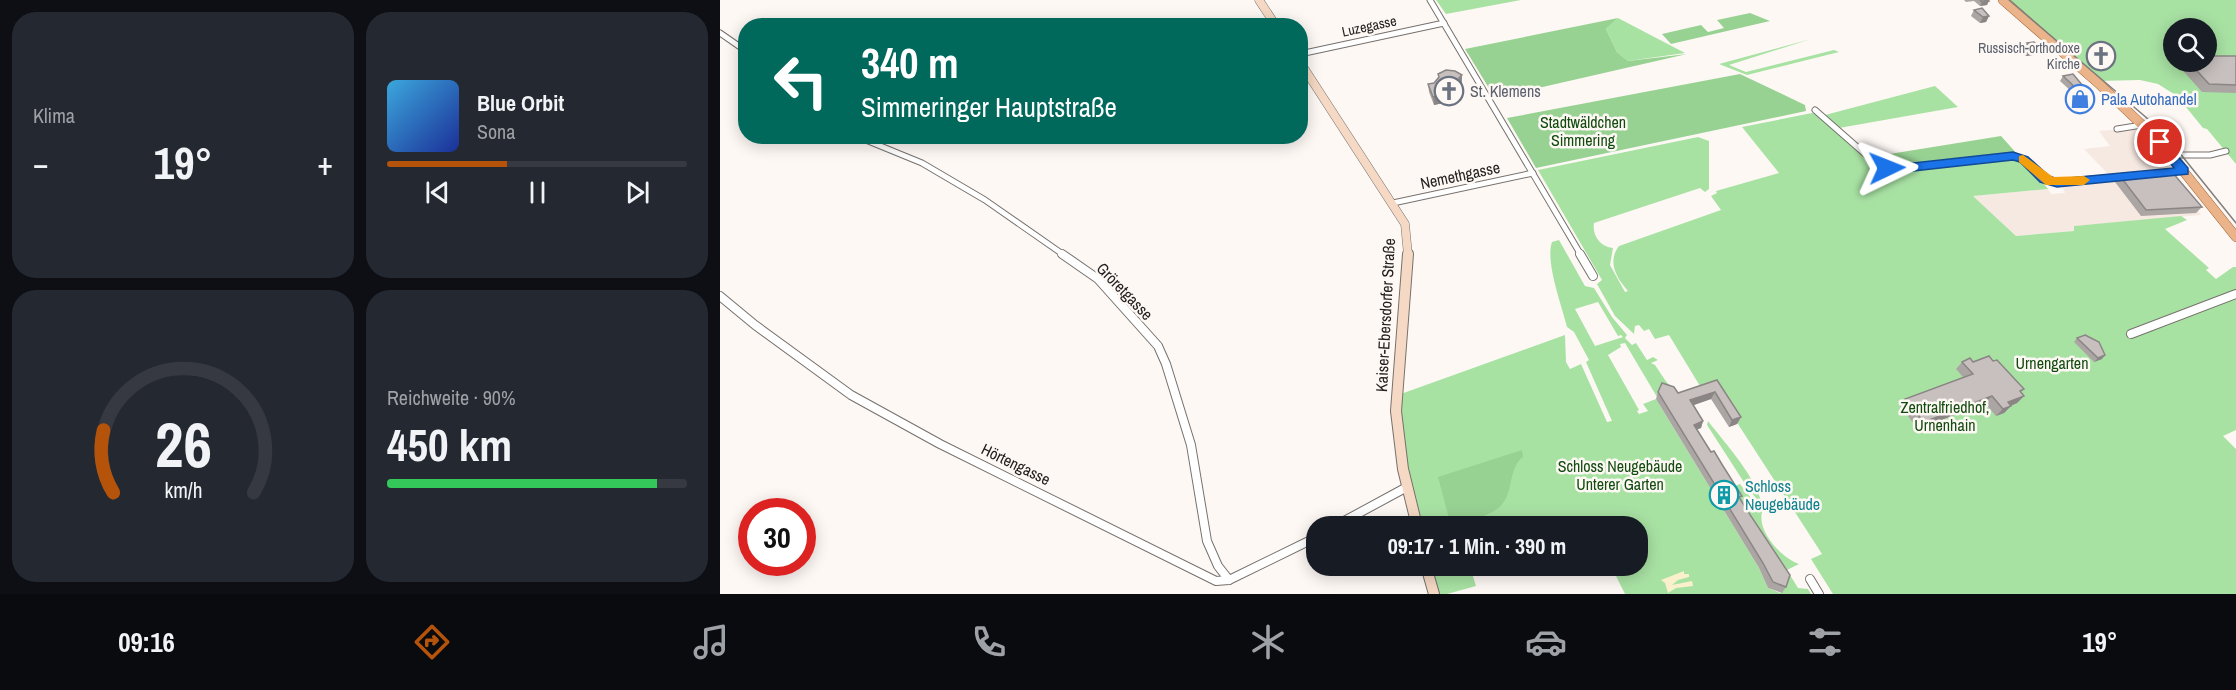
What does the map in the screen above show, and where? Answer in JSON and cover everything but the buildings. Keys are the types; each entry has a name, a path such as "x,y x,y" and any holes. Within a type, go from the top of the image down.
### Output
{"main road":[{"path":"1259,0 1271,18"},
{"path":"2003,0 2142,125 2171,155 2236,237"},
{"name":"Kaiser-Ebersdorfer Straße","path":"1308,74 1405,224 1409,246 1396,411 1401,458 1414,516"},
{"path":"1429,576 1434,594"}],"street":[{"path":"1430,0 1593,276"},
{"name":"Luzegasse","path":"1308,52 1444,23"},
{"path":"720,33 738,45"},
{"path":"1815,110 1871,159 1887,168 2013,156 2024,159 2044,179 2057,183 2184,171"},
{"path":"2117,129 2142,125"},
{"name":"Gröretgasse","path":"876,144 922,163 985,200 1098,279 1158,346 1166,364 1191,445 1207,541 1218,566 1229,580"},
{"path":"2171,155 2212,154 2226,151"},
{"name":"Nemethgasse","path":"1393,203 1533,173"},
{"path":"2131,334 2236,294"},
{"name":"Hörtengasse","path":"720,296 755,325 851,395 879,411 940,444 1216,581 1229,580"},
{"path":"1353,516 1407,487"},
{"path":"1229,580 1306,542"},
{"path":"1810,579 1819,594"}],"shaded area":[{"path":"2133,128 2170,169 2109,175 2084,149 2110,146 2099,131"},
{"path":"2176,177 2201,215 2074,226 2074,231 2016,236 1973,196 2048,189 2051,194 2065,193 2062,185"}],"green space":[{"path":"1436,0 1521,0 1446,14"},
{"path":"2006,0 2236,0 2236,164 2177,96 2158,84 2140,80 2098,81"},
{"path":"1750,13 1770,21 1671,44 1662,34 1701,25 1708,32 1724,28 1717,20"},
{"path":"1618,18 1685,53 1628,61 1617,52 1606,29"},
{"path":"1618,18 1606,29 1617,52 1628,61 1687,54 1495,98 1465,49"},
{"path":"1811,39 1729,65 1746,72 1834,50 1839,52 1747,75 1719,64"},
{"name":"Stadtwäldchen Simmering","path":"1740,74 1805,105 1806,111 1536,168 1507,118"},
{"path":"1935,86 1958,107 1839,128 1825,115"},
{"name":"Zentralfriedhof, Urnenhain","path":"1812,113 1819,115 1871,162 1888,169 2016,158 2037,175 2048,189 1973,196 2016,236 2074,231 2074,226 2181,216 2187,220 2165,229 2209,268 2206,270 2216,279 2236,267 2236,430 2223,436 2236,449 2236,594 1833,594 1811,559 1822,554 1714,387 1703,391 1669,335 1655,339 1649,329 1644,331 1639,325 1635,326 1634,334 1615,316 1597,284 1602,280 1538,170 1698,137 1709,141 1709,189 1705,192 1700,188 1594,223 1594,232 1598,240 1613,248 1610,265 1625,292 1628,291 1617,275 1613,264 1615,252 1619,246 1721,210 1711,196 1717,193 1716,191 1779,173 1742,127"},
{"path":"2001,136 2018,155 1891,167 1871,157"},
{"name":"Schloss Neugebäude Unterer Garten","path":"1559,240 1585,286 1594,288 1612,317 1627,335 1625,338 1632,345 1636,343 1647,360 1653,357 1658,360 1651,363 1677,392 1657,397 1625,343 1620,344 1621,347 1608,355 1639,410 1637,411 1639,414 1648,411 1643,404 1656,399 1759,568 1768,588 1780,593 1783,591 1730,488 1740,484 1762,512 1763,528 1772,543 1785,556 1799,564 1787,570 1798,588 1808,589 1811,594 1625,594 1616,576 1648,576 1648,516 1414,516 1407,487 1398,395 1565,335 1566,362 1570,369 1581,364 1607,422 1612,421 1586,362 1589,360 1574,332 1567,327 1552,272 1550,251 1552,242","holes":["1598,302 1618,336 1623,337 1595,346 1575,309"]},
{"path":"1708,421 1747,473 1763,507 1747,487 1707,425"},
{"path":"1522,450 1523,457 1515,467 1506,498 1499,508 1486,515 1448,516 1438,477"},
{"path":"1429,576 1473,576 1476,586 1447,594 1434,594"}],"sand":[{"path":"1684,571 1684,574 1689,574 1689,577 1678,580 1672,585 1692,581 1693,586 1676,588 1668,593 1665,583 1661,580"}],"tram line":[{"path":"2009,0 2162,131 2236,223"}],"slow traffic":[{"path":"2023,159 2050,182 2084,180"}],"place":[{"name":"Russisch-orthodoxe Kirche","path":"2101,56"},
{"name":"St. Klemens","path":"1449,91"},
{"name":"Pala Autohandel","path":"2080,99"},
{"name":"Schloss Neugebäude","path":"1724,495"}],"route":[{"path":"1887,168 2013,156 2024,159 2044,179 2057,183 2184,171 2160,142"}],"park label":[{"name":"Urnengarten","path":"2052,363"}]}
